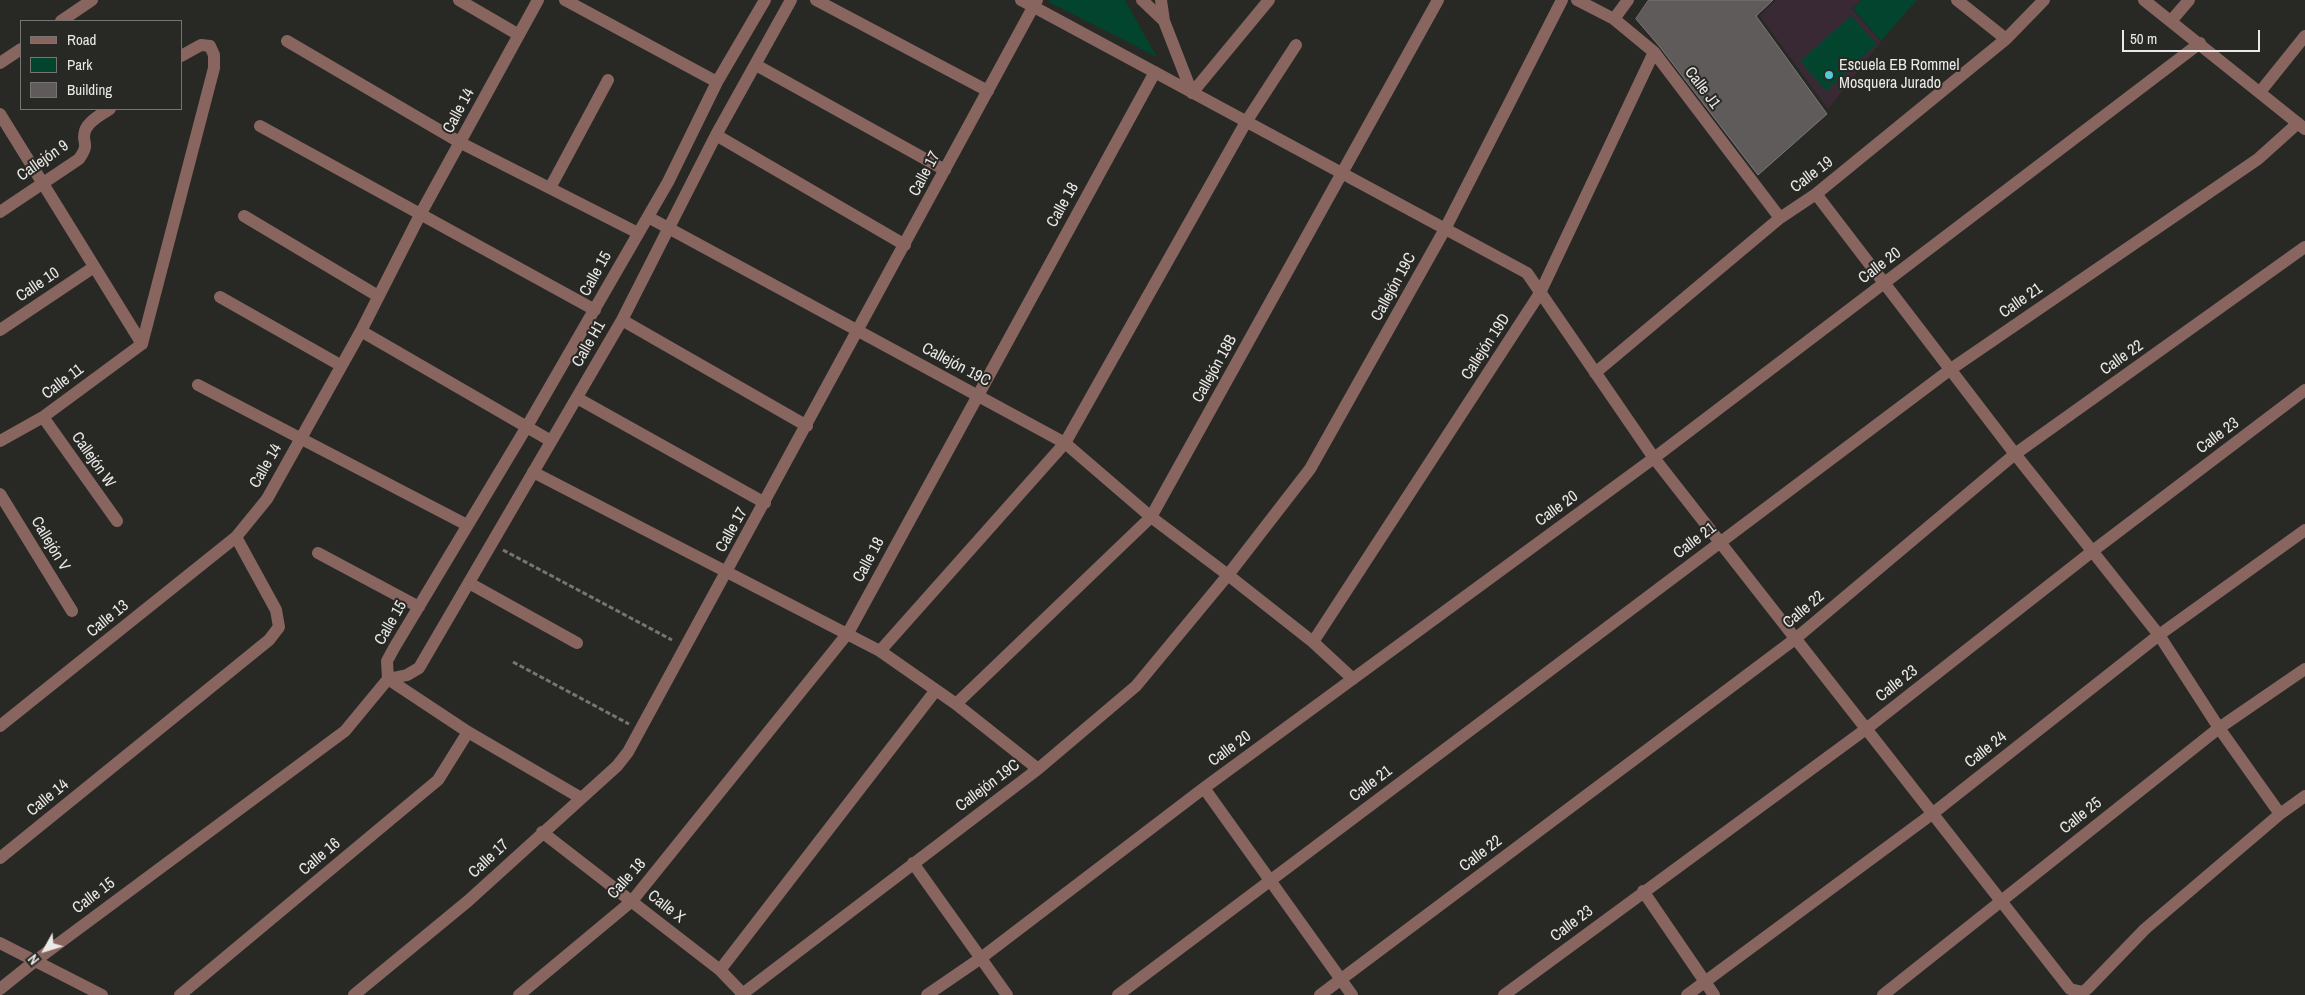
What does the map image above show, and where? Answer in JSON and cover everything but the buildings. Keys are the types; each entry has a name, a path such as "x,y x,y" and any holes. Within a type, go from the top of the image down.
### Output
{"street":[{"path":"62,20 92,0"},
{"path":"459,0 519,35"},
{"name":"Calle 14","path":"0,858 269,640 279,627 276,610 236,537 267,498 300,440 361,331 421,213 538,0"},
{"path":"565,0 717,82"},
{"path":"287,41 461,143 638,233 668,182 717,82 764,3 750,0"},
{"name":"Calle H1","path":"388,679 407,675 419,668 622,320 716,136 792,0"},
{"path":"816,0 988,91"},
{"path":"1021,0 1035,3 1192,93 1527,274 1654,458 1932,814 2070,988 2076,992 2083,992 2145,929 2280,814 2305,796"},
{"path":"1142,0 1164,21"},
{"path":"1161,0 1164,21 1192,93"},
{"path":"1192,93 1269,0"},
{"name":"Callejón 18B","path":"956,704 1151,516 1343,174 1438,0"},
{"name":"Callejón 19C","path":"742,994 1038,769 1136,686 1228,574 1310,469 1445,229 1562,0"},
{"name":"Calle J1","path":"1577,0 1614,18 1654,52 1780,218"},
{"path":"1614,18 1628,0"},
{"path":"1957,0 2006,39"},
{"name":"Calle 19","path":"1595,373 1780,218 1816,194 2006,39 2044,0"},
{"path":"2144,0 2200,42 2302,126"},
{"path":"2172,21 2189,0"},
{"name":"Calle 17","path":"354,995 468,901 616,766 628,752 807,426 1035,3"},
{"path":"2260,92 2305,36"},
{"name":"Calle 20","path":"927,995 981,958 1204,788 1654,458 2200,42"},
{"path":"142,344 214,68 214,55 210,46 201,45 182,55"},
{"path":"880,651 1065,443 1246,122 1296,45"},
{"path":"0,63 20,50"},
{"name":"Callejón 19D","path":"1313,642 1540,293 1654,52"},
{"path":"756,65 945,170"},
{"name":"Calle 18","path":"519,995 632,901 848,633 977,394 1155,72"},
{"path":"550,188 608,80"},
{"name":"Callejón 9","path":"0,212 42,182 80,159 86,148 85,132 90,124 109,110"},
{"path":"0,114 142,344"},
{"path":"260,126 595,310"},
{"name":"Calle 21","path":"1118,995 1951,369 2258,159 2302,126"},
{"path":"716,136 905,245"},
{"path":"1816,194 2015,454 2094,550 2159,635 2219,728 2280,814"},
{"path":"244,216 378,296"},
{"name":"Callejón 19C","path":"648,217 1065,443 1151,516 1228,574"},
{"name":"Calle 15","path":"0,989 345,731 388,679 387,661 526,428 638,233"},
{"name":"Calle 22","path":"1320,995 1796,638 2015,454 2305,247"},
{"name":"Calle 10","path":"0,330 94,267"},
{"path":"220,297 340,366"},
{"path":"622,320 807,426"},
{"path":"361,331 551,441"},
{"name":"Calle 11","path":"0,440 43,417 142,344"},
{"path":"198,385 300,440 467,525"},
{"name":"Calle 23","path":"1504,995 1643,891 1866,729 2094,550 2305,390"},
{"path":"577,398 765,503"},
{"name":"Callejón W","path":"43,417 117,521"},
{"path":"533,472 880,651 956,704 1038,769"},
{"name":"Callejón V","path":"0,494 72,611"},
{"name":"Calle 24","path":"1687,995 1932,814 2159,635 2305,530"},
{"name":"Calle 13","path":"0,726 236,537"},
{"path":"318,553 419,607"},
{"path":"1228,574 1313,642 1353,679"},
{"path":"469,583 577,643"},
{"name":"Calle 25","path":"1883,995 2219,728 2305,670"},
{"path":"388,679 468,732 581,798"},
{"path":"720,970 936,690"},
{"name":"Calle 16","path":"180,995 438,780 468,732"},
{"path":"1204,788 1352,995"},
{"name":"Calle X","path":"542,832 720,970 742,994"},
{"path":"913,863 1007,995"},
{"path":"1643,891 1714,995"},
{"path":"0,943 102,995"}],"path":[{"path":"491,544 686,648"},
{"path":"513,662 640,730"}],"shaded area":[{"name":"Escuela EB Rommel Mosquera Jurado","path":"1776,0 1861,0 1852,9 1881,42 1828,109 1760,16"}],"green space":[{"path":"1050,0 1125,0 1157,57 1049,2"},
{"path":"1862,0 1917,0 1881,41 1853,9"},
{"path":"1851,16 1877,44 1826,91 1800,61"}],"place":[{"name":"Escuela EB Rommel Mosquera Jurado","path":"1829,75"}]}
